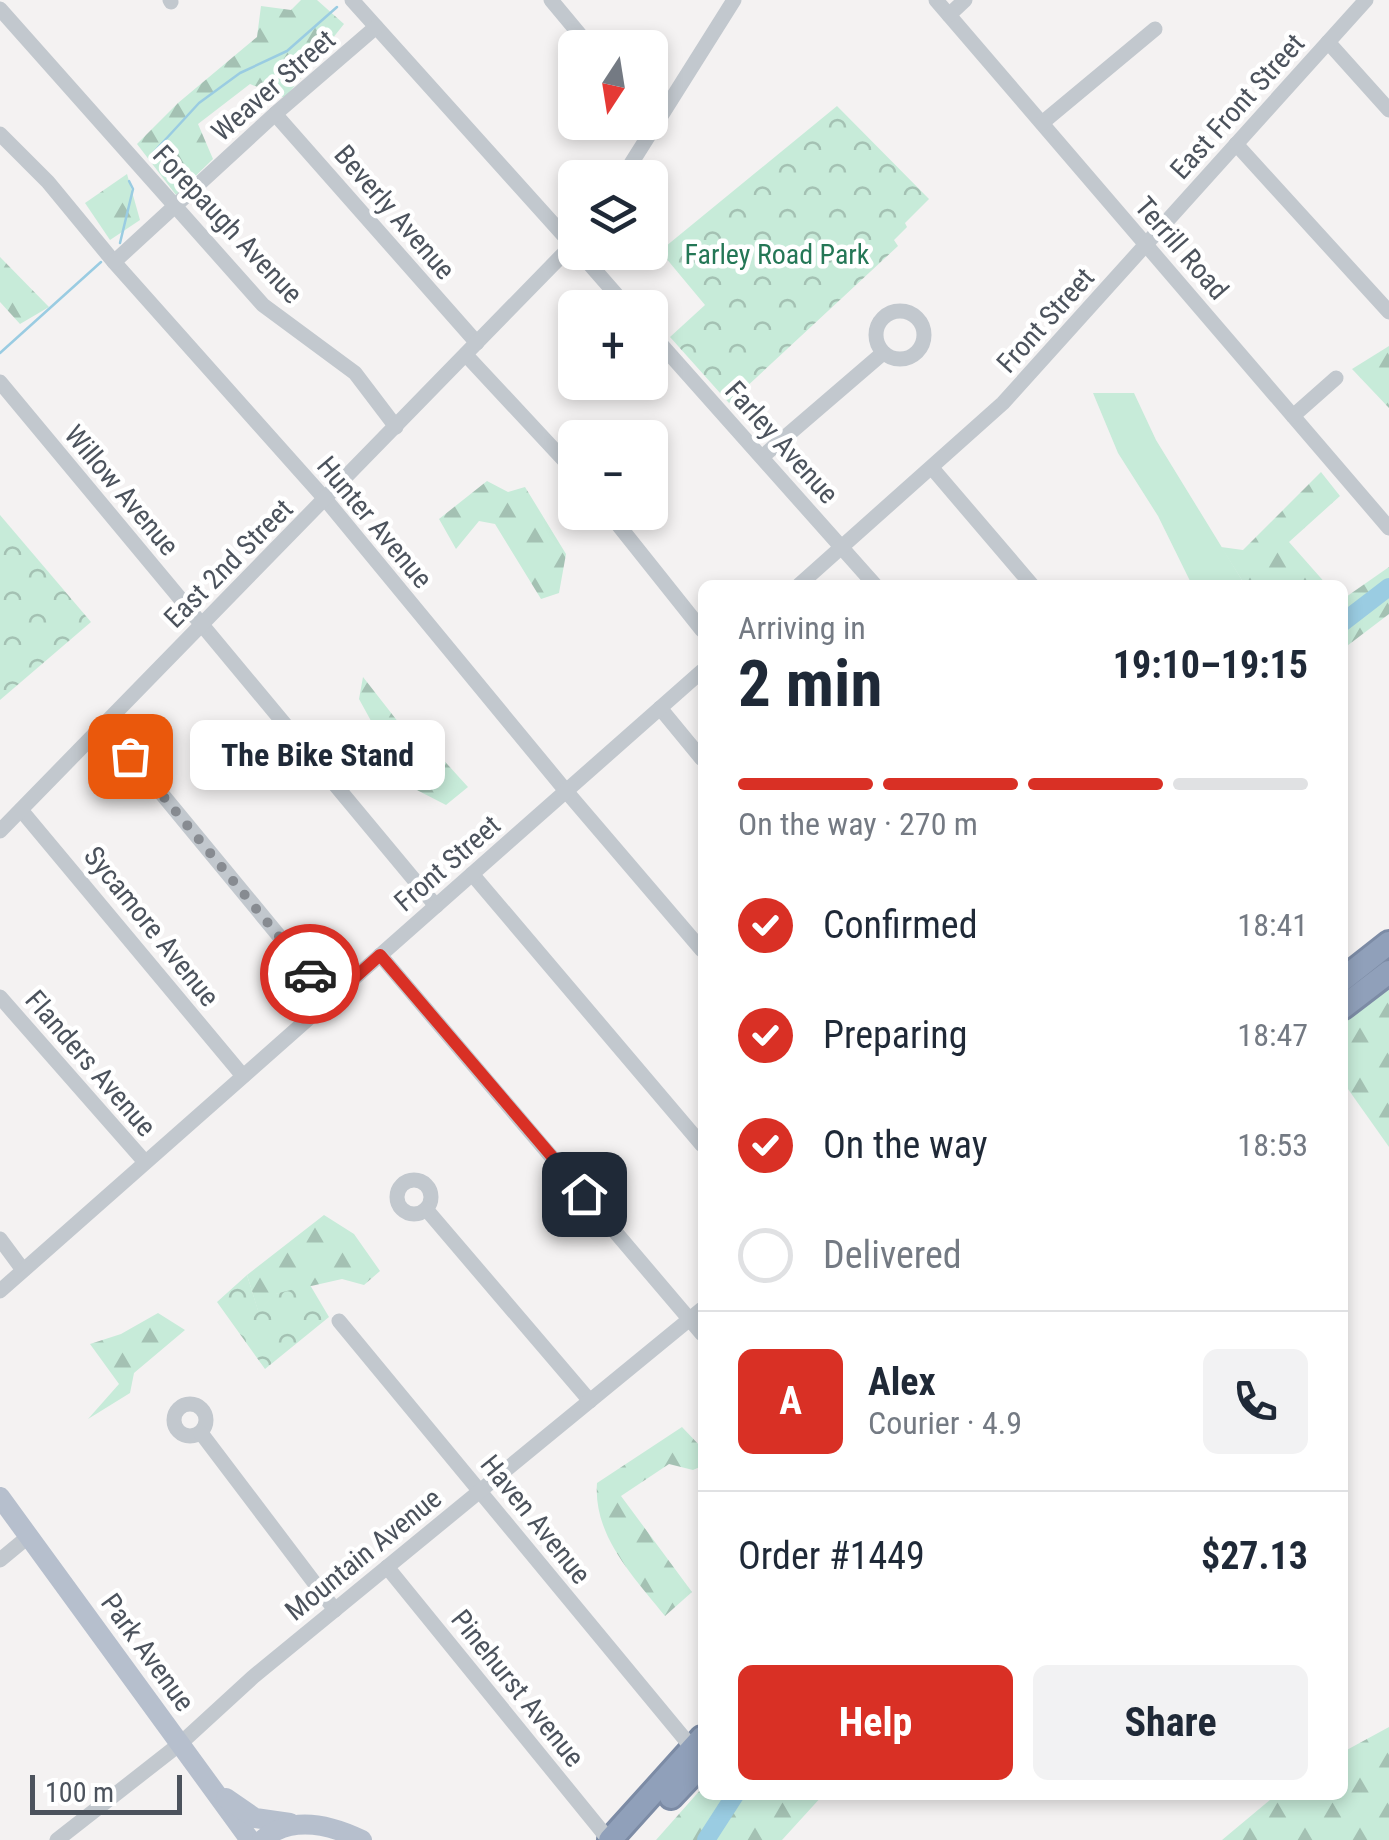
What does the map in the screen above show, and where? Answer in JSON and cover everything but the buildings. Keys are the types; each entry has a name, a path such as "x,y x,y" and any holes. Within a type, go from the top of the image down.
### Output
{"highway":[{"path":"1348,975 1389,943"},
{"path":"1348,1003 1389,972"},
{"path":"610,1840 698,1753"},
{"path":"632,1840 698,1754"}],"main road":[{"name":"Park Avenue","path":"0,1497 250,1840"},
{"path":"212,1788 255,1818 296,1832"},
{"path":"262,1840 322,1828 362,1840"}],"street":[{"path":"352,0 558,228"},
{"path":"551,0 576,30"},
{"path":"668,99 734,0"},
{"name":"Terrill Road","path":"936,0 1389,528"},
{"path":"949,15 966,0"},
{"name":"East Front Street","path":"1146,245 1366,0"},
{"name":"Forepaugh Avenue","path":"0,9 263,306 355,373 396,427"},
{"name":"Weaver Street","path":"114,262 275,114 376,28"},
{"path":"1042,123 1155,29"},
{"path":"1328,42 1389,110"},
{"name":"Beverly Avenue","path":"275,114 558,452"},
{"name":"Hunter Avenue","path":"0,134 48,182 326,500 698,945"},
{"path":"1236,144 1389,312"},
{"name":"Front Street","path":"806,580 1003,403 1146,245"},
{"name":"East 2nd Street","path":"0,831 558,264"},
{"path":"595,270 612,290"},
{"name":"Farley Avenue","path":"668,352 872,580"},
{"path":"762,457 883,353"},
{"path":"1293,416 1336,378"},
{"name":"Willow Avenue","path":"0,382 436,906"},
{"path":"932,468 1028,580"},
{"path":"622,530 698,625"},
{"name":"Front Street","path":"0,1290 698,674"},
{"path":"660,708 698,754"},
{"path":"105,725 331,999"},
{"name":"Sycamore Avenue","path":"21,810 243,1076"},
{"path":"472,874 698,1139"},
{"path":"380,955 696,1314"},
{"name":"Flanders Avenue","path":"0,997 146,1162"},
{"path":"426,1209 590,1401"},
{"path":"0,1239 24,1270"},
{"name":"Mountain Avenue","path":"57,1840 181,1743 334,1610 696,1314"},
{"name":"Haven Avenue","path":"339,1321 698,1749"},
{"path":"201,1432 334,1610"},
{"path":"0,1560 29,1536"},
{"name":"Pinehurst Avenue","path":"387,1567 610,1840"}],"green space":[{"path":"301,0 317,0 344,24 285,98 250,84 198,124 213,159 176,195 137,144 178,103 257,37 261,6 291,10"},
{"name":"Farley Road Park","path":"837,106 929,199 905,223 907,227 894,240 898,246 729,403 670,337 705,305 668,261 668,244"},
{"path":"127,174 140,220 110,240 85,203"},
{"path":"0,257 49,307 20,324 0,302"},
{"path":"1389,346 1389,408 1352,369"},
{"path":"1093,393 1134,393 1156,440 1242,580 1190,580 1158,516 1118,453"},
{"path":"1321,472 1340,496 1289,542 1323,580 1242,580 1221,547 1243,550"},
{"path":"487,481 508,492 525,487 566,554 559,593 541,599 495,524 479,521 456,549 439,519"},
{"path":"0,515 91,622 0,700"},
{"path":"1389,567 1389,614 1348,645 1348,596"},
{"path":"363,677 424,755 438,754 468,787 446,805 411,787 387,750 359,699"},
{"path":"1389,987 1389,1147 1348,1089 1348,1016"},
{"path":"324,1215 354,1234 380,1271 364,1285 342,1279 276,1294 258,1311 247,1275"},
{"path":"247,1275 258,1310 275,1294 310,1285 329,1317 265,1369 217,1302"},
{"path":"158,1313 185,1330 134,1373 130,1393 88,1419 119,1384 90,1344 121,1334"},
{"path":"682,1427 698,1444 698,1468 669,1464 621,1496 692,1592 665,1616 609,1538 602,1521 597,1483"},
{"path":"1389,1727 1389,1840 1222,1840 1270,1800 1348,1800 1348,1749"},
{"path":"698,1793 698,1800 818,1800 782,1840 656,1840"}],"waterway":[{"path":"153,153 199,103 240,73 287,51 337,7"},
{"path":"120,243 133,189 129,181"},
{"path":"0,353 101,262"},
{"path":"1348,618 1389,587"},
{"path":"706,1840 732,1800"}],"way so far":[{"path":"130,756 310,974"}],"place":[{"name":"The Bike Stand","path":"130,756"}],"route":[{"path":"310,974 331,999 380,955 584,1194"}]}
